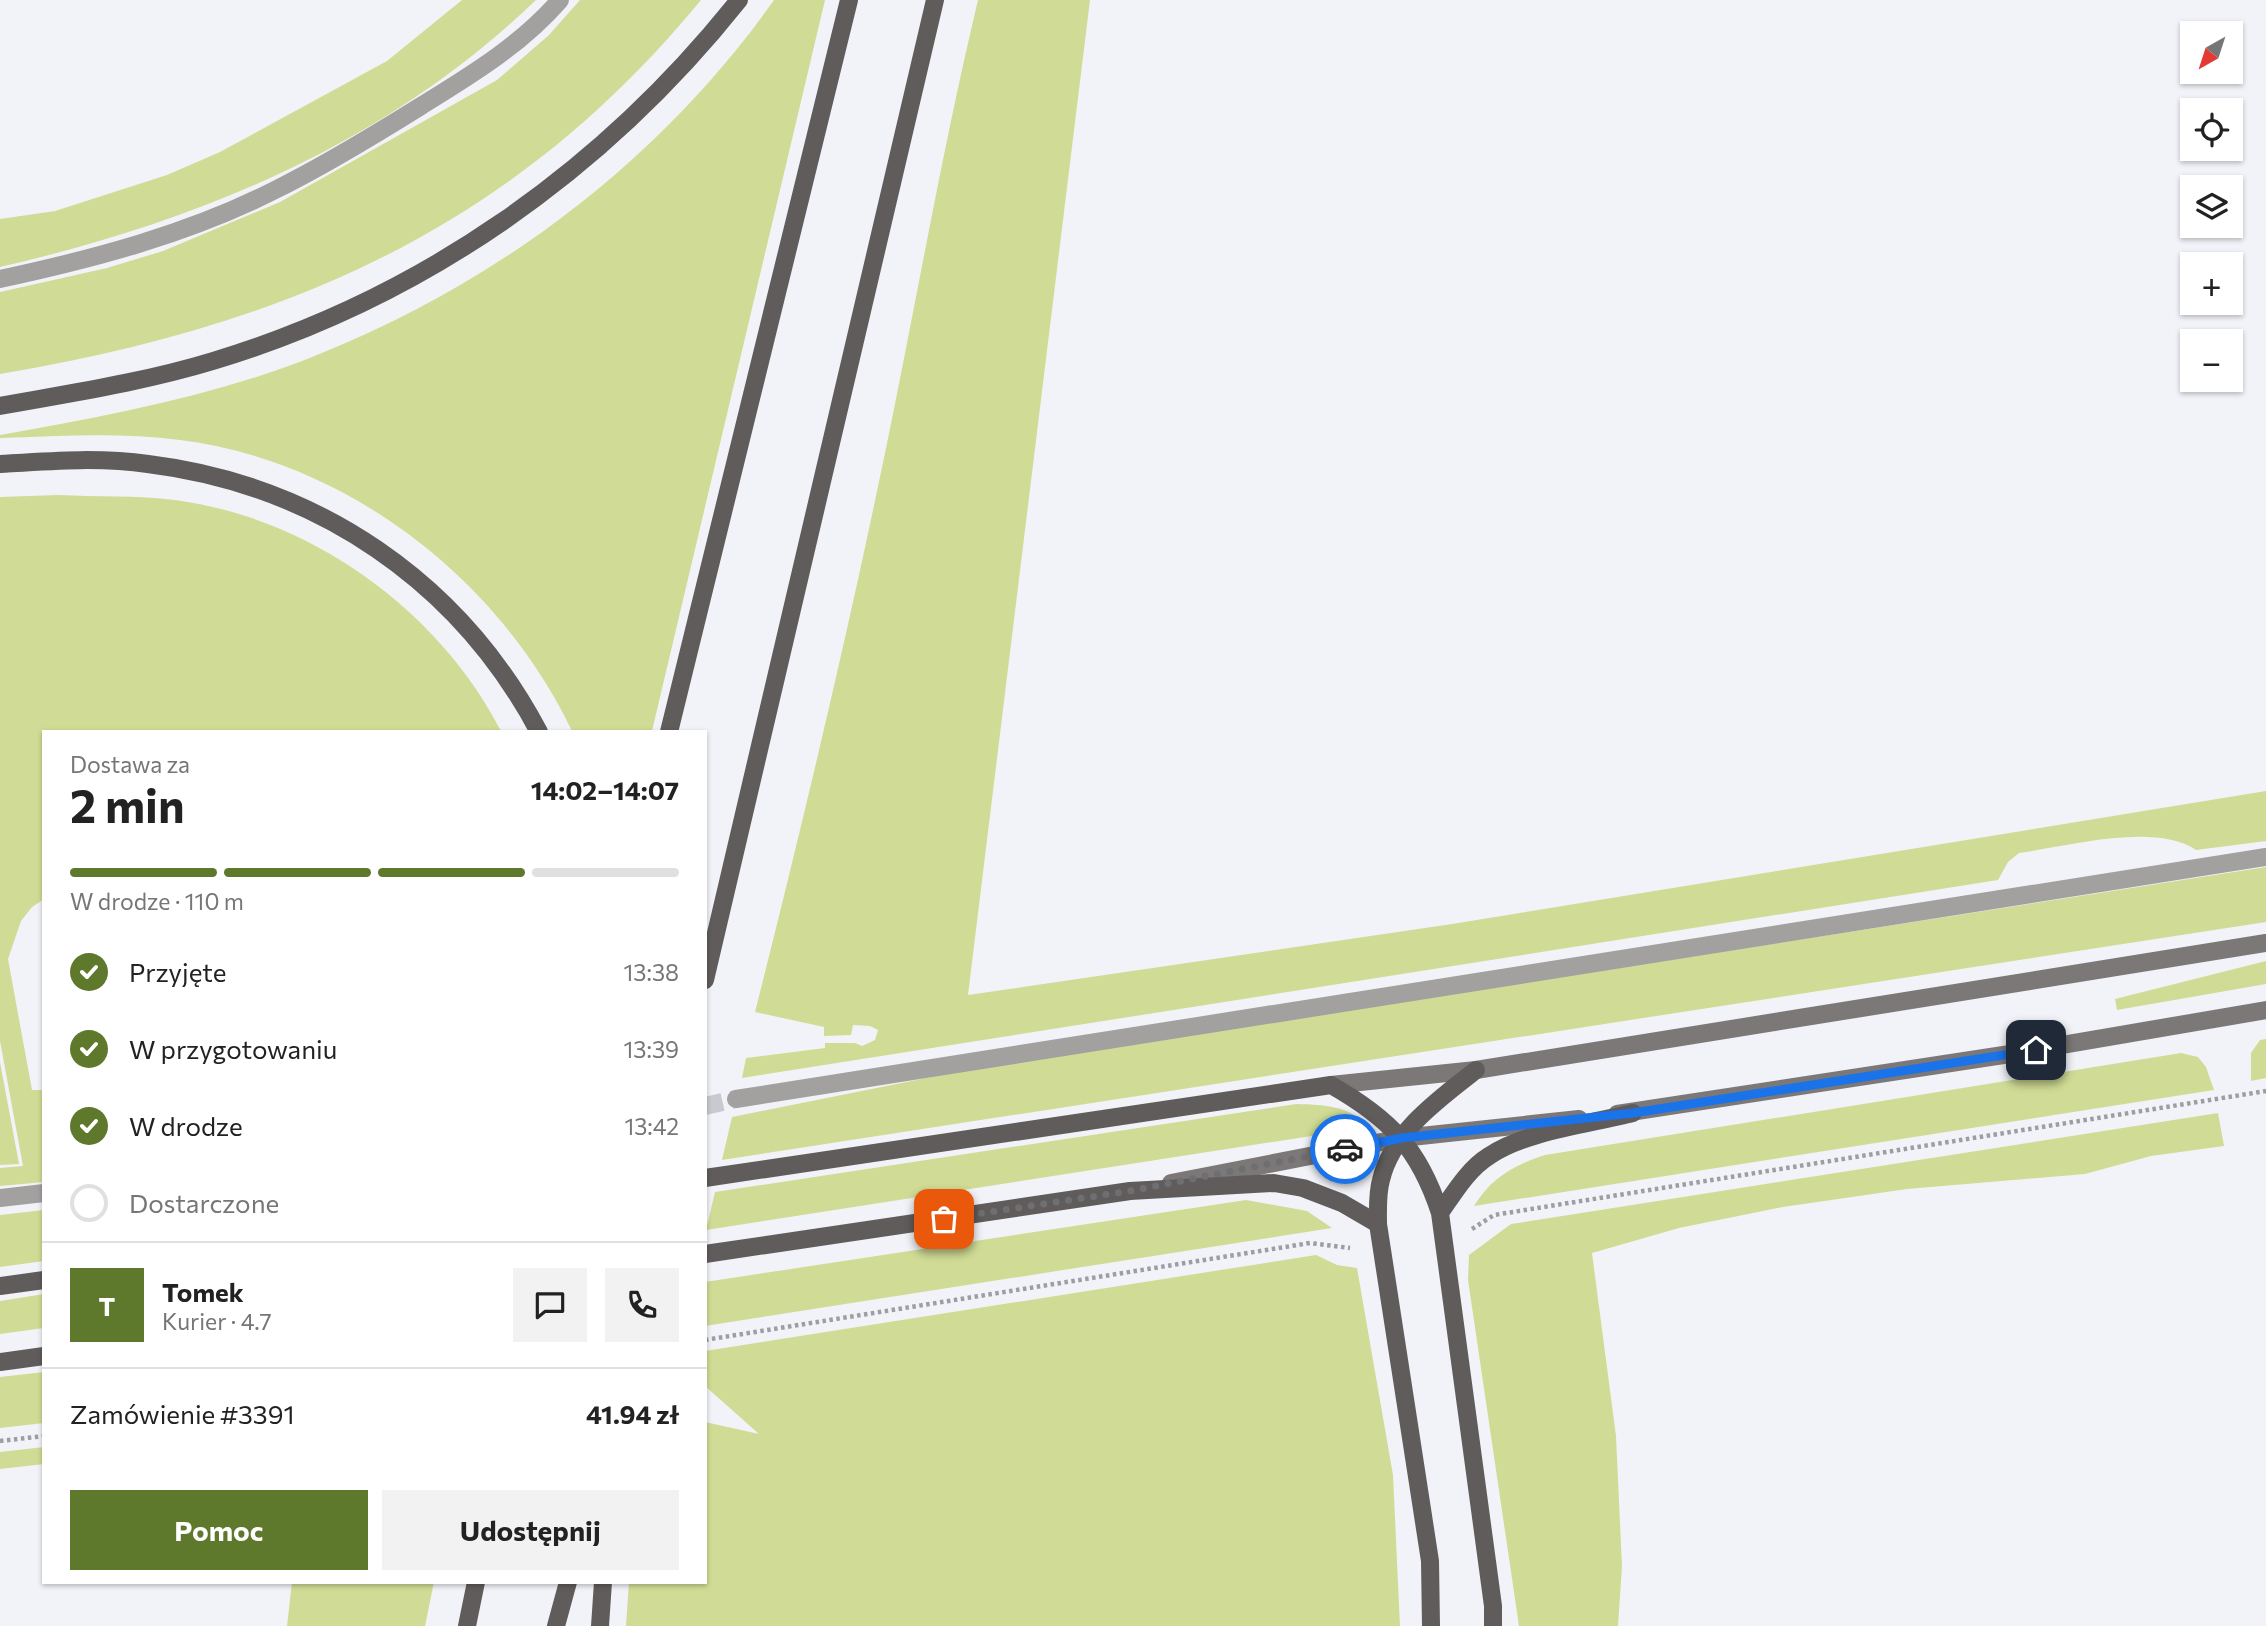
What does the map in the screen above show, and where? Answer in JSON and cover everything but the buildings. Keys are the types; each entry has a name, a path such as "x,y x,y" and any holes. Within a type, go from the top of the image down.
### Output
{"main road":[{"path":"0,406 108,387 213,361 321,322 409,282 491,232 571,171 644,106 739,0"},
{"path":"669,730 849,0"},
{"path":"707,971 935,0"},
{"path":"0,464 84,461 148,464 221,477 263,489 300,506 375,545 435,593 485,645 520,696 537,730"},
{"path":"707,1178 1331,1085 1476,1070 2266,943"},
{"path":"707,1254 1130,1191 1402,1138 1633,1113 2010,1054 2266,1010"},
{"path":"1431,1626 1430,1562 1378,1224 1380,1181 1390,1156 1402,1138 1434,1104 1476,1070"},
{"path":"1331,1085 1367,1105 1402,1138 1429,1178 1440,1213 1492,1593 1493,1626"},
{"path":"1440,1213 1470,1173 1488,1157 1512,1144 1633,1113"},
{"path":"1130,1191 1274,1183 1316,1193 1342,1203 1378,1224"},
{"path":"0,1286 42,1280"},
{"path":"0,1362 42,1356"},
{"path":"467,1626 476,1584"},
{"path":"556,1626 567,1584"},
{"path":"600,1626 603,1584"}],"street":[{"path":"0,279 104,255 214,216 272,192 379,132 484,67 516,44 560,0"},
{"path":"736,1099 2266,857"},
{"path":"0,1198 42,1193"}],"path":[{"path":"1443,1237 1463,1235 1494,1215 2266,1091"},
{"path":"707,1339 1310,1243 1354,1248 1382,1243"},
{"path":"0,1441 42,1436"}],"green space":[{"path":"462,0 536,0 478,51 417,96 353,136 287,170 218,200 147,226 0,267 0,219 55,211 167,175 220,152 387,61"},
{"path":"580,0 701,0 629,80 552,148 472,206 387,255 298,295 204,328 105,354 0,374 0,292 107,268 163,251 280,202 497,80 549,35"},
{"path":"774,0 825,0 652,730 571,730 541,676 504,625 461,578 412,537 359,501 302,473 242,452 180,440 112,435 0,438 0,435 121,412 240,382 317,355 384,326 449,292 511,253 571,210 627,164 680,113 729,58"},
{"path":"978,0 1090,0 968,995 1452,924 2266,791 2266,841 2196,850 2179,842 2158,838 2111,838 2019,853 2008,862 1998,880 742,1078 746,1058 825,1048 825,1043 855,1043 862,1046 875,1040 878,1030 870,1026 853,1025 851,1035 824,1036 824,1027 755,1012 863,557"},
{"path":"58,495 161,498 226,510 275,527 322,549 366,577 406,609 443,646 475,687 500,730 42,730 42,900 32,907 21,921 8,959 32,1090 42,1090 42,1182 0,1186 0,1168 23,1166 0,1041 0,497"},
{"path":"2266,867 2266,922 722,1160 732,1117 971,1069"},
{"path":"2266,961 2266,984 2117,1010 2115,999"},
{"path":"2266,1039 2266,1078 2251,1081 2251,1053 2260,1040"},
{"path":"2181,1053 2198,1057 2206,1067 2214,1090 1474,1206 1504,1174 1545,1155"},
{"path":"0,1062 19,1164 0,1165"},
{"path":"1296,1104 1344,1110 1369,1127 707,1230 715,1192"},
{"path":"2218,1113 2224,1146 2151,1156 2085,1174 1907,1189 1783,1207 1679,1228 1592,1253 1616,1436 1622,1566 1618,1626 1519,1626 1468,1280 1469,1255 1511,1224"},
{"path":"1246,1200 1307,1211 1332,1228 707,1326 707,1282"},
{"path":"42,1210 42,1261 0,1267 0,1215"},
{"path":"1316,1255 1337,1265 1357,1268 1393,1475 1400,1626 626,1626 629,1584 707,1584 707,1422 759,1434 707,1388 707,1351"},
{"path":"42,1294 42,1328 0,1334 0,1301"},
{"path":"42,1372 42,1423 0,1428 0,1377"},
{"path":"42,1447 42,1464 0,1469 0,1452"},
{"path":"292,1584 434,1584 425,1626 287,1626"}],"tunnel":[{"path":"707,1106 736,1099"}],"way so far":[{"path":"944,1219 1130,1191 1345,1149"}],"route":[{"path":"1345,1149 1402,1138 1633,1113 2036,1050"}]}
